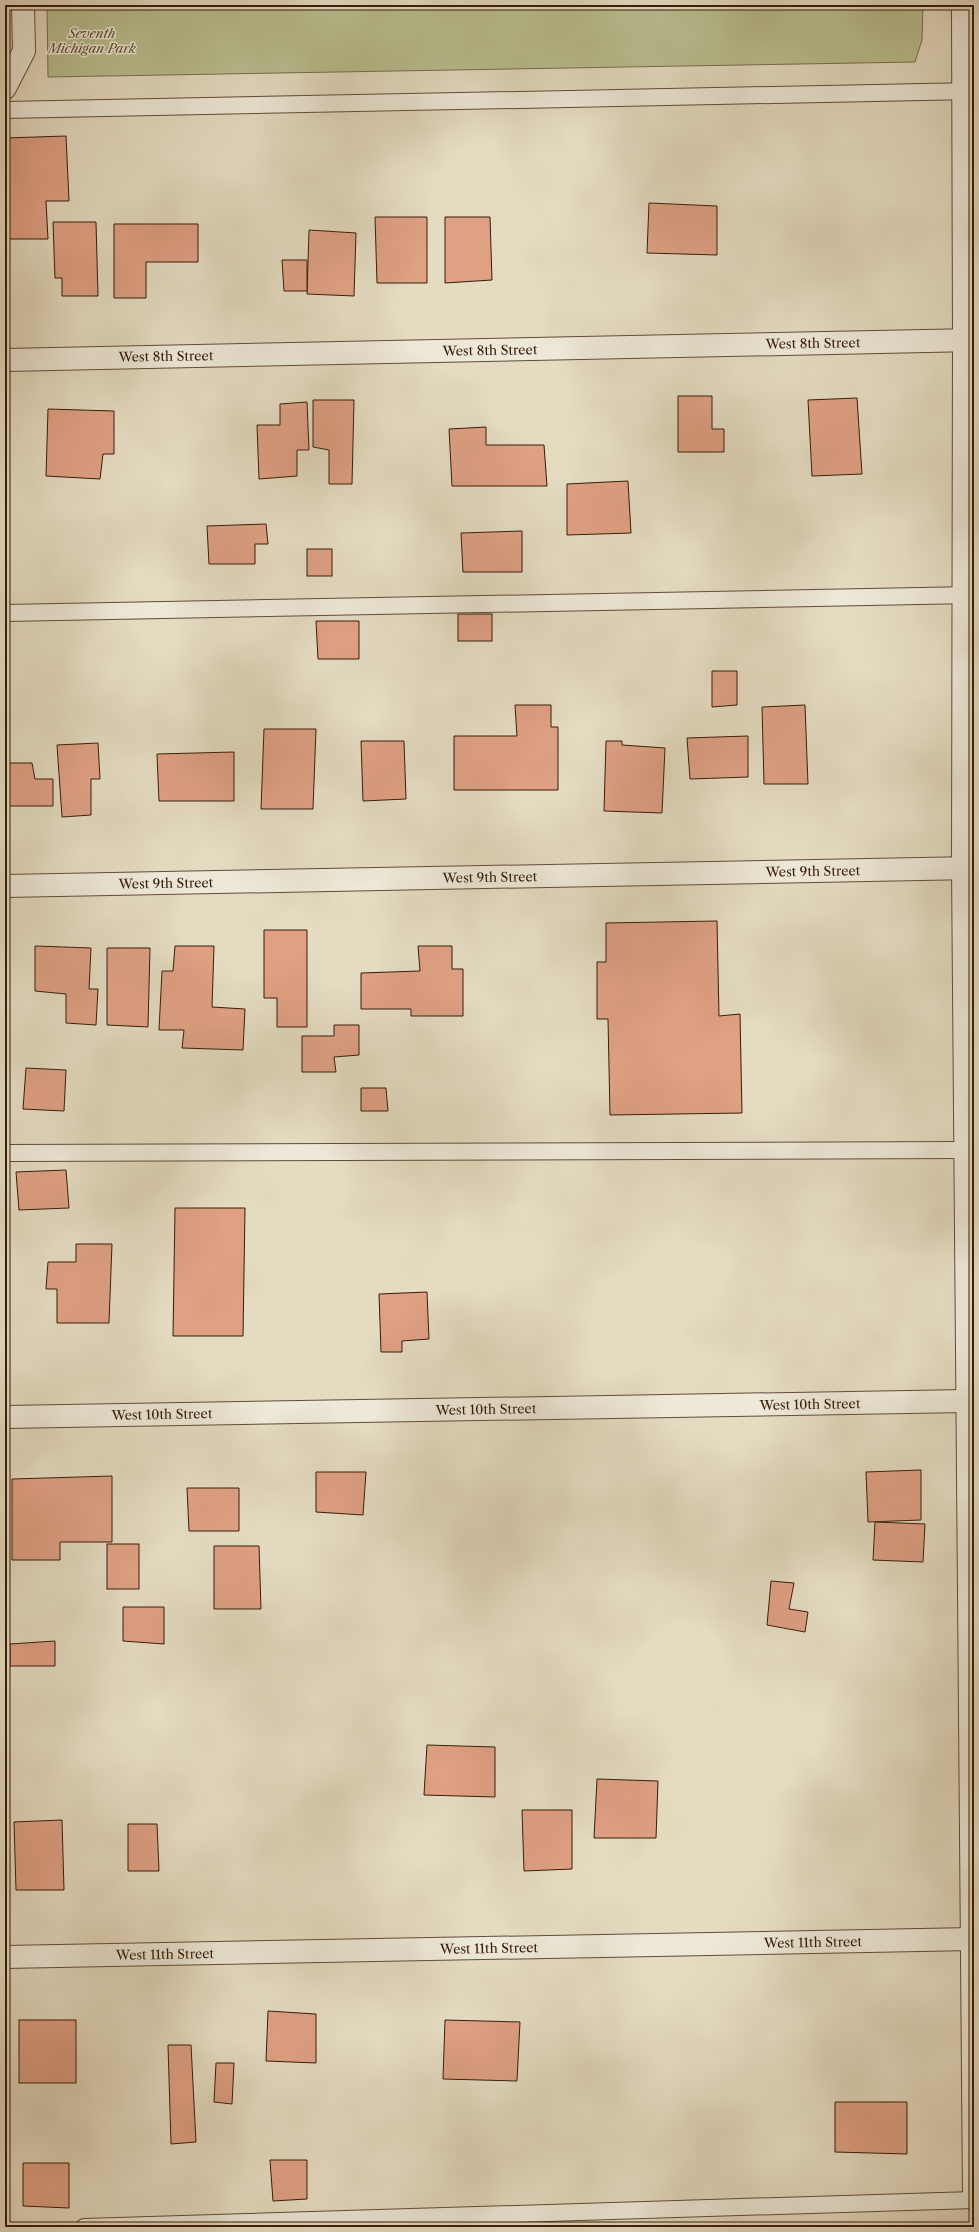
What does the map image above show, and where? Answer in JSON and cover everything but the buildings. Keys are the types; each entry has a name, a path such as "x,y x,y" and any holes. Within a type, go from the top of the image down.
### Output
{"street":[{"path":"5,88 24,50 23,5"},
{"path":"963,5 968,91 969,595 965,1150 973,1939 974,2199"},
{"name":"West 8th Street","path":"5,360 969,340"},
{"name":"West 9th Street","path":"5,886 968,868"},
{"name":"West 10th Street","path":"5,1417 967,1401"},
{"name":"West 11th Street","path":"5,1957 973,1939"}],"lane":[{"path":"5,110 968,91"},
{"path":"5,613 969,595"},
{"path":"5,1154 965,1150"},
{"path":"84,2227 974,2199"}],"green space":[{"name":"Seventh Michigan Park","path":"47,5 923,5 922,40 915,62 48,77"}]}
